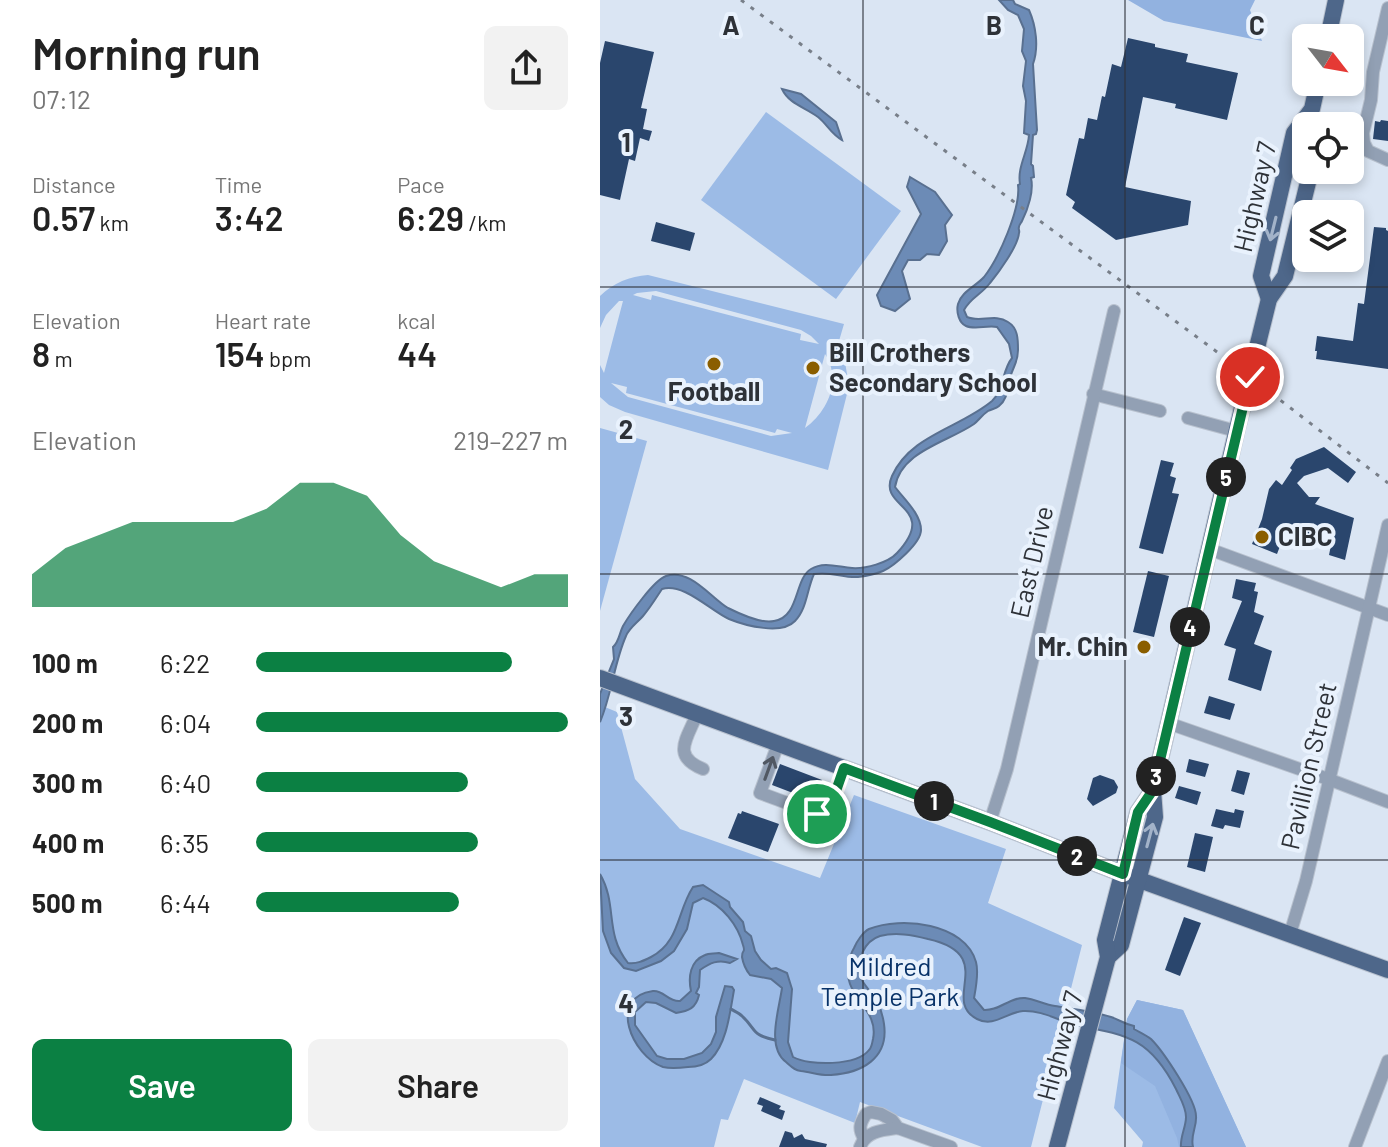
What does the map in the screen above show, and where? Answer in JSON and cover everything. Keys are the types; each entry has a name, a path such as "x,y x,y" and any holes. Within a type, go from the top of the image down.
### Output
{"main road":[{"path":"1331,24 1336,0"},
{"name":"Highway 7","path":"1269,299 1261,276 1294,133 1312,109 1315,96"},
{"name":"Highway 7","path":"1057,1147 1108,957 1121,945 1130,876 1155,817 1153,790 1236,431 1269,299 1285,276 1308,184"},
{"path":"600,678 1388,970"}],"street":[{"path":"1388,8 1384,45 1373,72 1371,100 1363,133 1368,151 1388,160"},
{"name":"East Drive","path":"990,822 1010,756 1114,311"},
{"path":"1093,394 1160,411"},
{"path":"1188,418 1236,431"},
{"name":"Pavillion Street","path":"1290,934 1299,909 1388,525"},
{"path":"1209,549 1388,615"},
{"path":"697,714 684,754 687,761 703,769"},
{"path":"1168,723 1388,802"},
{"path":"778,744 760,793 817,814 830,808 844,768"},
{"path":"1355,1147 1388,1061"},
{"path":"898,1128 881,1114 866,1114 860,1125 862,1143 877,1131 898,1128 951,1147"}],"green space":[{"path":"766,112 901,211 836,299 701,200"},
{"path":"648,275 844,324 839,341 849,386 828,470 625,412 600,397 600,365 604,373 623,301 619,301 606,315 600,328 600,296 616,284","holes":["656,291 801,330 819,344 800,340 801,334 652,295 651,300 633,295","825,354 832,374 830,394 820,413 805,428","611,383 627,387 626,393 775,433 777,429 792,433 771,436 628,397"]},
{"path":"600,428 647,441 600,611"},
{"name":"Mildred Temple Park","path":"600,705 617,712 635,779 680,829 820,878 854,795 1006,849 988,903 1082,945 1031,1147 982,1147 860,1102 855,1123 744,1079 728,1120 721,1119 714,1147 600,1147"},
{"path":"1137,1000 1183,1010 1246,1147 1142,1147 1143,1142 1114,1108 1127,1019"}],"shaded area":[{"path":"999,0 1013,0 1029,10 1035,30 1033,64 1037,130 1033,135 1031,164 1034,177 1031,178 1028,206 1012,252 990,283 964,310 967,317 972,319 1003,319 1016,331 1017,358 1004,400 974,424 916,456 899,475 895,487 915,513 921,530 917,541 906,554 888,568 871,575 814,574 802,611 789,625 764,628 745,624 729,619 688,593 662,589 626,636 600,722 600,694 614,659 613,647 631,614 661,579 683,576 728,608 769,622 788,613 802,581 811,569 826,565 863,567 888,560 909,538 912,526 910,517 892,495 890,487 900,462 923,441 992,401 999,391 1012,358 1009,344 997,327 973,328 964,325 957,310 962,296 990,269 1008,232 1029,135 1024,133 1024,29 1018,15"},
{"path":"1128,0 1255,0 1250,10 1262,41 1164,21"},
{"path":"782,89 801,94 836,122 842,140 818,117 789,98"},
{"path":"910,177 935,192 952,215 945,225 947,241 939,255 927,254 920,260 908,260 902,271 910,299 895,311 881,306 877,295 921,214 907,187"},
{"path":"600,874 609,897 616,941 628,963 651,957 668,943 693,887 703,885 729,902 751,936 761,960 771,969 787,973 792,989 788,1042 793,1057 810,1062 844,1062 863,1055 871,1046 872,1023 853,991 848,975 852,951 865,932 898,923 914,923 946,931 970,949 976,962 974,998 984,1010 1019,998 1029,999 1111,1017 1134,1026 1151,1039 1178,1076 1195,1109 1193,1147 1181,1147 1186,1121 1184,1106 1166,1072 1146,1049 1123,1036 1037,1012 1017,1012 989,1022 977,1019 967,1011 964,1001 965,966 960,956 949,946 916,936 880,936 870,942 860,958 860,976 877,1001 884,1021 882,1046 871,1062 842,1074 824,1075 797,1070 780,1055 775,1038 782,988 771,979 750,975 742,959 744,949 741,938 723,911 703,898 693,903 687,929 674,951 661,961 636,971 624,968 611,953 603,931"},
{"path":"719,953 737,959 730,963 714,962 700,970 696,993 699,995 691,1008 676,1013 656,1003 646,1002 635,1012 635,1025 657,1056 684,1059 702,1053 711,1044 716,1032 716,1017 725,986 732,987 727,1027 721,1045 711,1059 694,1067 666,1068 652,1061 634,1040 629,1027 631,1004 639,996 653,991 680,1001 691,991 690,975 696,961 707,954"},
{"path":"1137,1000 1183,1010 1246,1147 1179,1147 1155,1086 1121,1063 1127,1019"}],"building":[{"path":"1128,38 1188,54 1186,62 1238,73 1227,120 1143,97 1125,187 1191,201 1188,225 1116,240 1072,208 1075,202 1066,195 1079,138 1084,139 1088,118 1097,120 1112,64 1121,67"},
{"path":"605,41 654,52 641,108 647,109 643,129 652,131 649,141 640,138 635,161 629,159 620,200 600,195 600,63"},
{"path":"1375,121 1388,121 1388,141 1373,139"},
{"path":"656,222 695,233 690,251 651,241"},
{"path":"1374,227 1388,231 1388,369 1316,359 1317,336 1353,341 1358,303 1364,304"},
{"path":"1324,447 1356,472 1348,483 1328,468 1304,476 1297,483 1309,497 1320,497 1315,504 1354,518 1345,560 1329,555 1331,545 1287,528 1277,554 1252,544 1269,489 1276,480 1282,485 1296,459"},
{"path":"1161,460 1174,463 1170,476 1176,478 1172,493 1179,494 1163,554 1139,548"},
{"path":"1148,571 1169,576 1154,637 1133,632"},
{"path":"1236,579 1256,583 1254,591 1258,592 1254,612 1264,616 1254,644 1272,651 1261,691 1228,680 1236,649 1224,645 1242,601 1232,598"},
{"path":"1209,696 1235,704 1230,720 1204,713"},
{"path":"1189,759 1209,764 1205,777 1186,772"},
{"path":"780,764 822,780 814,801 772,785"},
{"path":"1237,770 1250,773 1244,795 1231,791"},
{"path":"1100,775 1114,780 1118,787 1116,793 1093,806 1087,799 1093,778"},
{"path":"1179,786 1201,792 1197,805 1175,798"},
{"path":"1216,809 1234,813 1235,809 1244,811 1240,828 1211,826"},
{"path":"742,811 779,824 768,852 728,838 738,813"},
{"path":"1195,833 1213,837 1205,872 1187,867"},
{"path":"1184,917 1201,923 1180,976 1165,970"},
{"path":"760,1097 781,1106 779,1109 785,1111 782,1120 761,1111 763,1106 757,1104"},
{"path":"785,1131 792,1133 794,1138 802,1134 805,1139 827,1144 826,1147 779,1147"}],"waterway":[{"path":"731,1009 758,1034 775,1040"}],"railway":[{"path":"741,0 1232,363 1388,483"}],"place":[{"name":"Football","path":"714,364"},
{"name":"Bill Crothers Secondary School","path":"813,368"},
{"name":"CIBC","path":"1262,537"},
{"name":"Mr. Chin","path":"1144,647"}],"route":[{"path":"817,814 830,808 844,768 1123,874 1138,812 1153,790 1250,377"}]}
